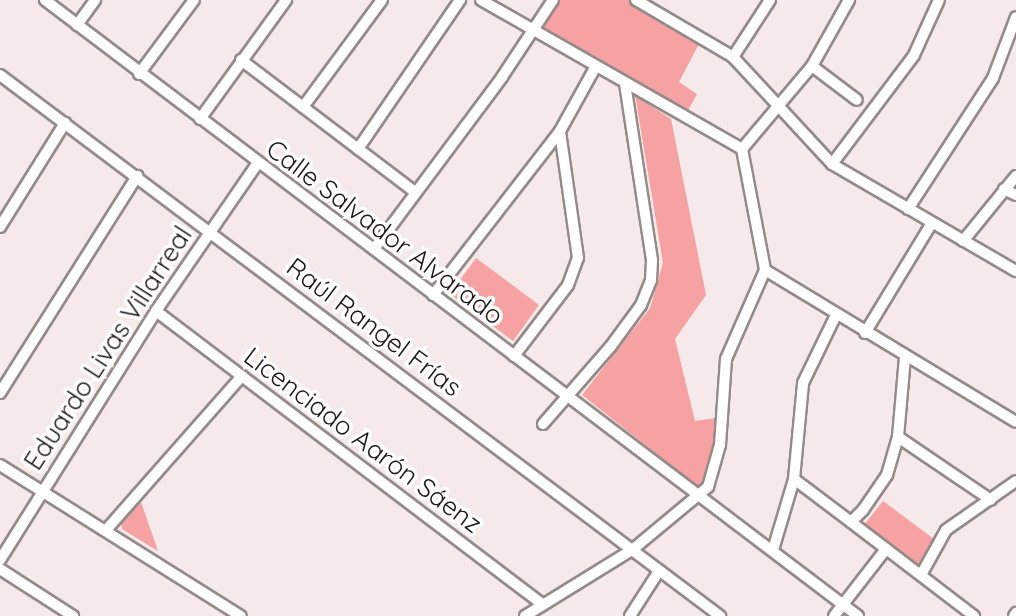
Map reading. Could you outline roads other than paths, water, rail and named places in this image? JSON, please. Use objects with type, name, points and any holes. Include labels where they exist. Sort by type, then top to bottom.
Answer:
[{"type":"street","name":"Calle Salvador Alvarado","points":[[45,0],[257,164],[858,616]]},
{"type":"street","points":[[77,25],[95,0]]},
{"type":"street","points":[[139,74],[194,0]]},
{"type":"street","points":[[200,119],[286,0]]},
{"type":"street","points":[[303,107],[382,0]]},
{"type":"street","points":[[358,149],[460,0]]},
{"type":"street","points":[[481,0],[742,149],[765,270],[726,359],[720,445],[713,477],[701,496],[632,550],[525,616]]},
{"type":"street","points":[[374,249],[534,32],[553,0]]},
{"type":"street","points":[[733,57],[770,0]]},
{"type":"street","points":[[742,149],[780,109],[812,66],[849,0]]},
{"type":"street","points":[[832,164],[914,55],[939,0]]},
{"type":"street","points":[[638,1],[733,57],[832,164],[1016,271]]},
{"type":"street","points":[[908,209],[993,78],[1016,17]]},
{"type":"street","points":[[241,60],[415,192]]},
{"type":"street","points":[[433,295],[560,131],[596,66]]},
{"type":"street","points":[[812,66],[857,100]]},
{"type":"street","name":"Raúl Rangel Frías","points":[[0,75],[720,616]]},
{"type":"street","points":[[543,424],[629,322],[651,280],[652,260],[625,83]]},
{"type":"street","points":[[0,227],[65,123]]},
{"type":"street","points":[[514,356],[568,285],[578,258],[560,131]]},
{"type":"street","name":"Eduardo Livas Villarreal","points":[[0,560],[156,311],[257,164]]},
{"type":"street","points":[[0,393],[137,176]]},
{"type":"street","points":[[963,241],[1016,176]]},
{"type":"street","points":[[1004,189],[1016,195]]},
{"type":"street","points":[[865,333],[932,223]]},
{"type":"street","points":[[765,270],[1016,422]]},
{"type":"street","name":"Licenciado Aarón Sáenz","points":[[156,311],[543,605]]},
{"type":"street","points":[[773,550],[794,479],[803,383],[836,315]]},
{"type":"street","points":[[851,522],[887,475],[898,437],[905,357]]},
{"type":"street","points":[[107,529],[242,376]]},
{"type":"street","points":[[898,437],[991,500]]},
{"type":"street","points":[[0,465],[107,529],[241,616]]},
{"type":"street","points":[[794,479],[974,616]]},
{"type":"street","points":[[921,575],[946,530],[1016,481]]},
{"type":"street","points":[[834,616],[886,549]]},
{"type":"street","points":[[0,569],[73,616]]},
{"type":"street","points":[[630,616],[659,571]]}]
